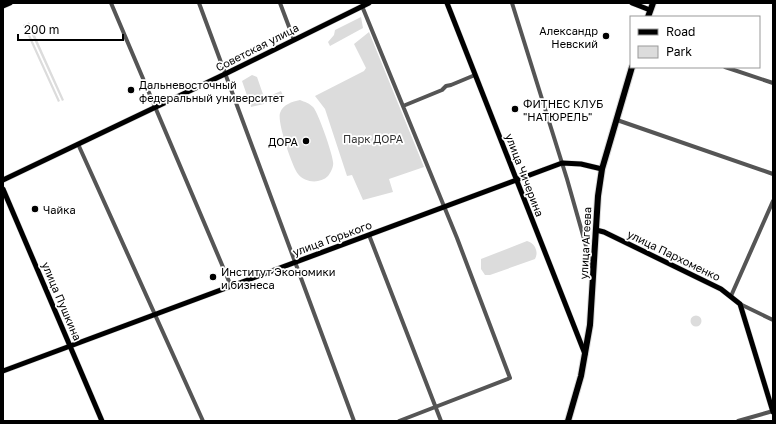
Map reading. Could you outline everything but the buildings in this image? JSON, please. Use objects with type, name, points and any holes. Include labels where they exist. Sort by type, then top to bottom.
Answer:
[{"type":"highway","points":[[648,16],[652,3]]},
{"type":"highway","name":"улица Агеева","points":[[568,421],[581,376],[585,355],[594,273],[598,196],[602,169],[632,68]]},
{"type":"main road","points":[[3,6],[10,3]]},
{"type":"main road","name":"улица Чичерина","points":[[446,3],[585,355]]},
{"type":"main road","points":[[632,3],[650,10]]},
{"type":"main road","name":"Советская улица","points":[[3,180],[225,74],[365,4]]},
{"type":"main road","name":"улица Горького","points":[[3,371],[562,162],[581,164],[602,169]]},
{"type":"main road","name":"улица Пушкина","points":[[3,189],[102,421]]},
{"type":"main road","name":"улица Пархоменко","points":[[596,230],[604,232],[731,296],[740,304]]},
{"type":"main road","points":[[740,304],[773,412]]},
{"type":"street","points":[[111,3],[230,286]]},
{"type":"street","points":[[199,3],[354,421]]},
{"type":"street","points":[[280,3],[294,40]]},
{"type":"street","points":[[512,3],[562,162],[594,273]]},
{"type":"street","points":[[365,4],[402,106],[444,207],[510,378],[436,408],[399,421]]},
{"type":"street","points":[[729,68],[773,83]]},
{"type":"street","points":[[402,106],[442,90],[446,86],[475,75]]},
{"type":"street","points":[[617,120],[773,174]]},
{"type":"street","points":[[78,144],[203,421]]},
{"type":"street","points":[[731,296],[773,202]]},
{"type":"street","points":[[369,235],[441,421]]},
{"type":"street","points":[[740,304],[773,320]]},
{"type":"street","points":[[738,421],[773,412]]},
{"type":"green space","points":[[361,17],[363,28],[330,46],[328,42],[334,35],[335,30]]},
{"type":"green space","points":[[29,22],[64,100],[62,101],[27,24]]},
{"type":"green space","points":[[25,24],[60,101],[58,102],[23,25]]},
{"type":"green space","name":"Парк ДОРА","points":[[369,32],[424,167],[389,179],[393,192],[363,200],[352,175],[347,176],[325,109],[315,96],[364,71],[366,68],[354,44]]},
{"type":"green space","points":[[252,75],[257,77],[265,100],[264,104],[251,107],[242,81]]},
{"type":"green space","points":[[281,91],[284,98],[270,104],[267,97]]},
{"type":"green space","name":"ДОРА","points":[[300,100],[310,104],[313,107],[325,134],[333,165],[331,171],[325,179],[308,181],[301,177],[295,169],[286,144],[281,125],[280,113],[283,107]]},
{"type":"green space","points":[[527,241],[536,248],[537,254],[535,259],[490,275],[485,275],[481,269],[481,259]]},
{"type":"green space","points":[[696,315],[700,317],[702,321],[700,325],[696,327],[692,325],[690,321],[692,317]]},
{"type":"place","name":"Александр Невский","points":[[606,36]]},
{"type":"place","name":"Дальневосточный федеральный университет","points":[[131,90]]},
{"type":"place","name":"ФИТНЕС КЛУБ \"НАТЮРЕЛЬ\"","points":[[515,109]]},
{"type":"place","name":"ДОРА","points":[[306,141]]},
{"type":"place","name":"Чайка","points":[[35,209]]},
{"type":"place","name":"Институт Экономики и бизнеса","points":[[213,277]]}]
